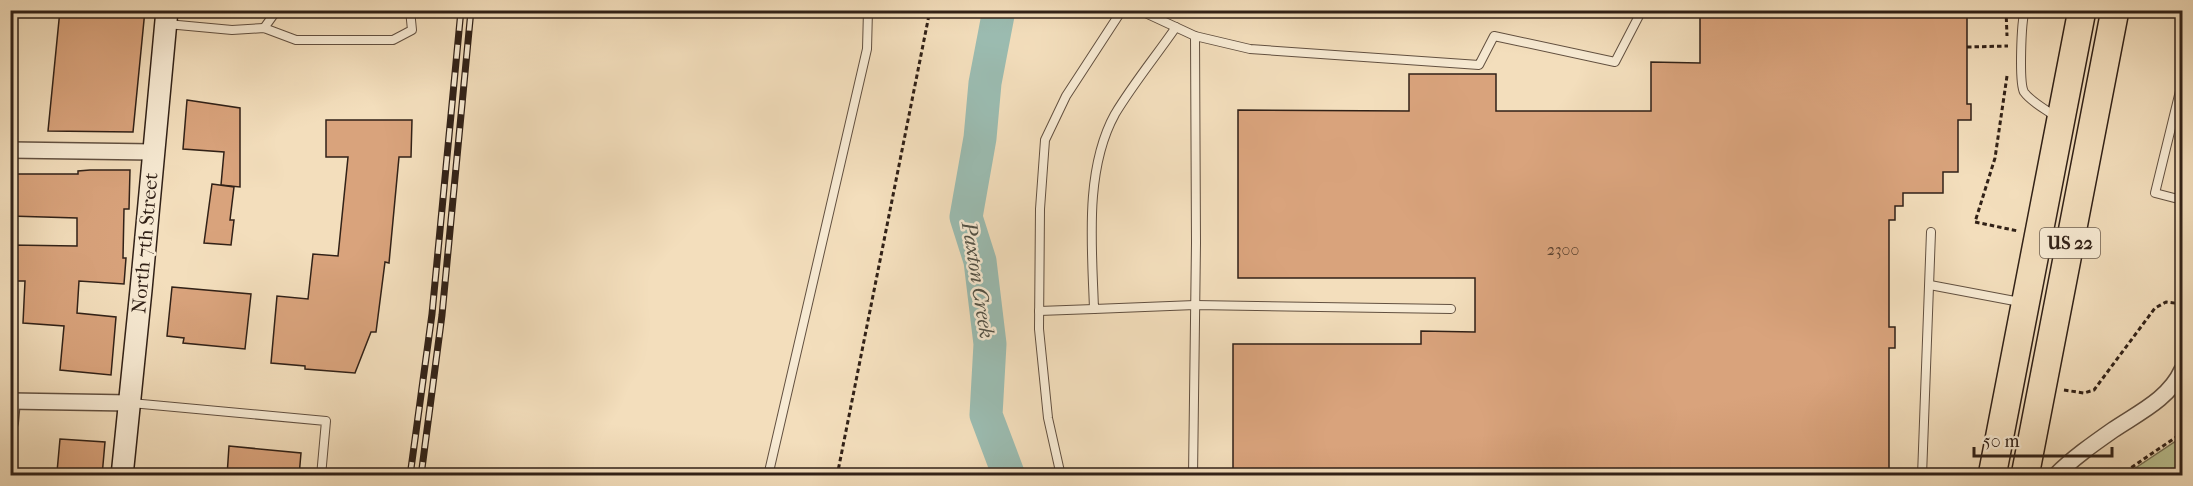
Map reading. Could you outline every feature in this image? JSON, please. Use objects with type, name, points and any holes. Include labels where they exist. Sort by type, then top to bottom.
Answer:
[{"type":"highway","name":"US 22","points":[[1992,476],[2082,10]]},
{"type":"highway","name":"US 22","points":[[2025,476],[2115,10]]},
{"type":"main road","name":"North 7th Street","points":[[122,476],[166,17]]},
{"type":"street","points":[[10,150],[153,152]]},
{"type":"street","points":[[2055,476],[2095,442],[2160,398],[2175,384],[2182,370]]},
{"type":"street","points":[[10,423],[11,401],[130,402]]},
{"type":"lane","points":[[264,28],[277,10]]},
{"type":"lane","points":[[166,17],[232,30],[264,28],[296,40],[393,40],[412,30],[410,10]]},
{"type":"lane","points":[[768,476],[867,49],[868,10]]},
{"type":"lane","points":[[1061,476],[1048,418],[1039,329],[1040,209],[1045,140],[1066,96],[1122,10]]},
{"type":"lane","points":[[1139,10],[1195,36],[1250,49],[1479,65],[1494,36],[1615,62],[1642,10]]},
{"type":"lane","points":[[2025,10],[2022,23],[2021,83],[2023,90],[2026,95],[2061,120]]},
{"type":"lane","points":[[1094,309],[1092,217],[1099,157],[1114,115],[1176,27]]},
{"type":"lane","points":[[1193,476],[1195,36]]},
{"type":"lane","points":[[2182,83],[2155,193],[2182,200]]},
{"type":"lane","points":[[1922,476],[1931,232]]},
{"type":"lane","points":[[1930,285],[2025,303]]},
{"type":"lane","points":[[1039,311],[1195,305],[1451,309]]},
{"type":"lane","points":[[130,402],[326,421],[321,476]]},
{"type":"path","points":[[837,476],[930,10]]},
{"type":"path","points":[[2006,10],[2007,56]]},
{"type":"path","points":[[1967,47],[2007,46]]},
{"type":"path","points":[[2007,66],[1995,158],[1975,222],[2025,232]]},
{"type":"path","points":[[2064,390],[2084,393],[2094,390],[2155,308],[2166,302],[2182,304]]},
{"type":"path","points":[[2119,476],[2182,433]]},
{"type":"green space","points":[[2182,437],[2182,475],[2125,475]]},
{"type":"building","points":[[60,10],[145,10],[133,132],[48,131]]},
{"type":"building","points":[[1700,10],[1967,10],[1967,104],[1971,104],[1971,120],[1958,120],[1958,172],[1943,172],[1943,193],[1903,193],[1903,206],[1895,206],[1895,220],[1889,220],[1889,327],[1895,327],[1895,348],[1889,348],[1889,476],[1233,476],[1233,344],[1421,344],[1421,331],[1475,332],[1475,278],[1238,278],[1238,110],[1409,111],[1409,74],[1496,74],[1496,111],[1651,111],[1651,62],[1700,63]]},
{"type":"building","points":[[187,100],[240,108],[240,187],[221,185],[224,152],[183,149]]},
{"type":"building","points":[[326,120],[412,120],[411,157],[399,157],[389,263],[385,262],[376,332],[371,332],[355,373],[305,369],[305,366],[271,363],[277,296],[308,299],[313,254],[338,256],[348,157],[326,157]]},
{"type":"building","points":[[130,170],[129,209],[124,209],[123,258],[126,258],[124,284],[79,281],[77,313],[116,317],[111,375],[60,370],[64,326],[23,323],[25,281],[10,281],[10,245],[77,246],[77,218],[10,216],[10,174],[78,174],[78,171]]},
{"type":"building","points":[[212,184],[234,187],[230,220],[234,220],[231,245],[204,243]]},
{"type":"building","points":[[172,287],[251,294],[245,349],[183,343],[184,338],[167,336]]},
{"type":"building","points":[[60,439],[105,442],[102,476],[74,476],[75,474],[57,472]]},
{"type":"building","points":[[229,446],[301,453],[299,476],[227,476]]},
{"type":"waterway","name":"Paxton Creek","points":[[999,10],[985,83],[980,138],[966,217],[980,261],[990,344],[986,415],[1009,476]]},
{"type":"railway","points":[[410,476],[432,314],[461,10]]},
{"type":"railway","points":[[421,476],[442,315],[471,10]]}]
